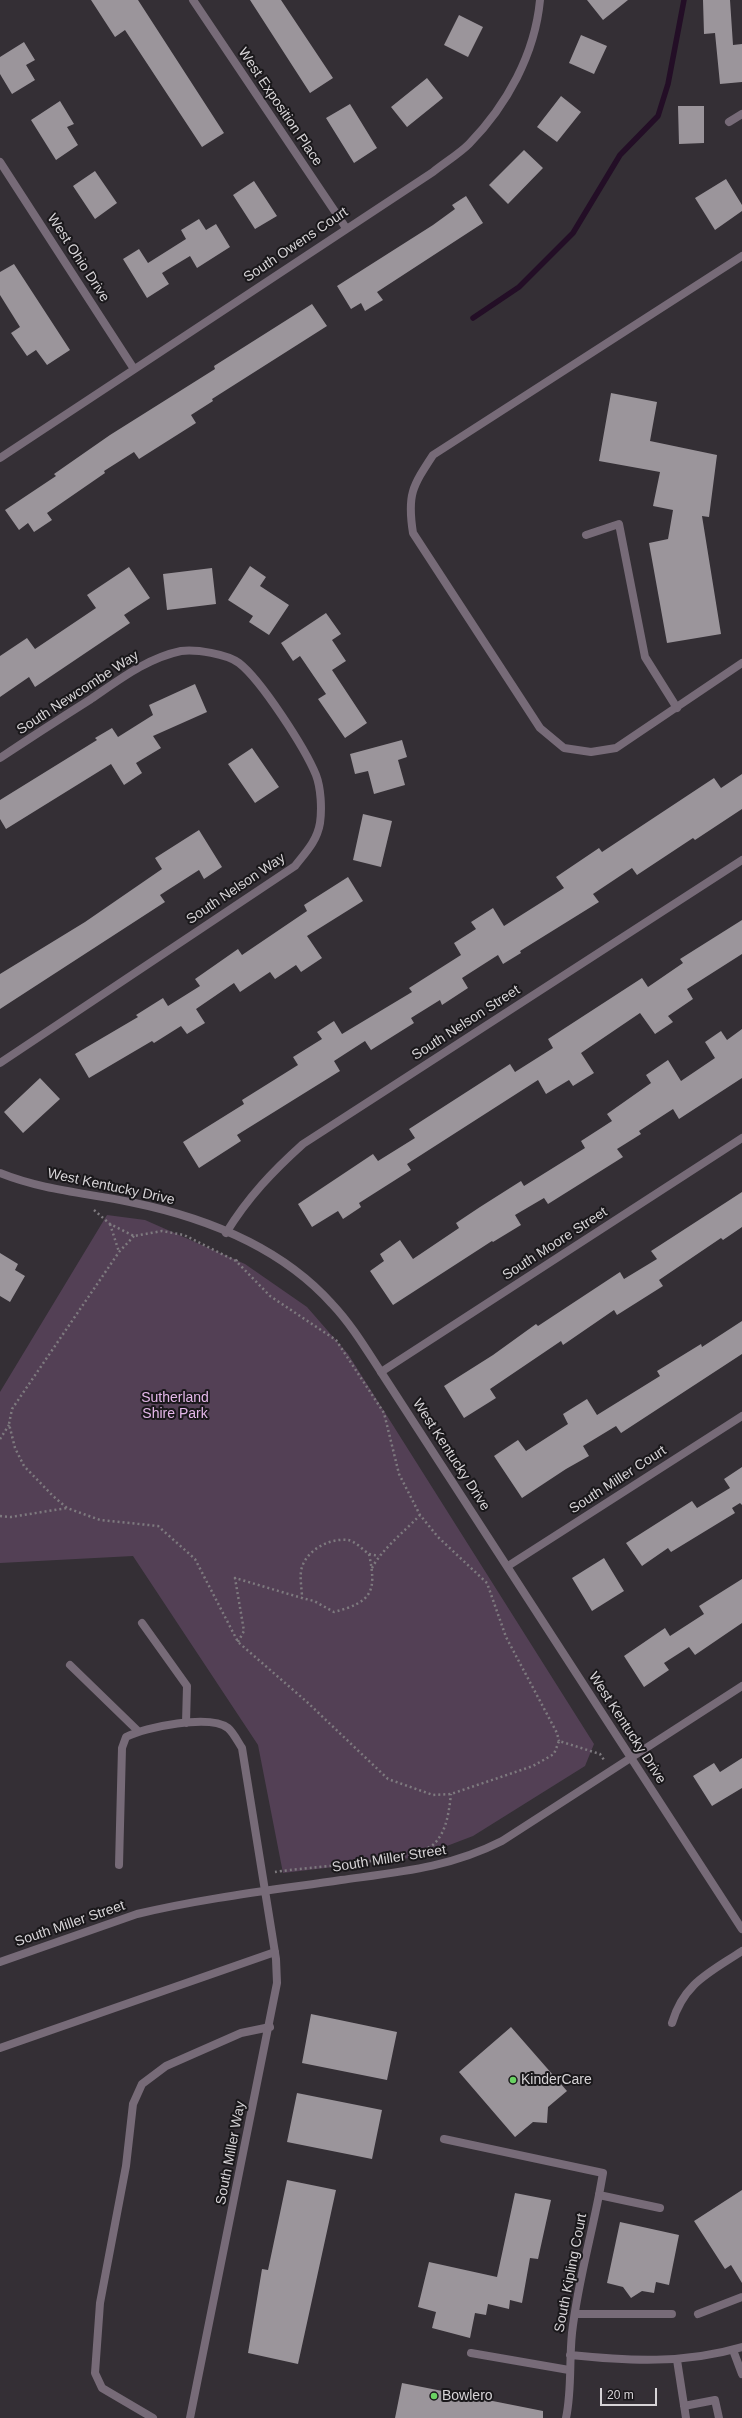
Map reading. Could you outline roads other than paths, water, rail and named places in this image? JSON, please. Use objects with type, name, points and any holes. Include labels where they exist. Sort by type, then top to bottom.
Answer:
[{"type":"street","name":"West Exposition Place","points":[[193,0],[346,228]]},
{"type":"street","name":"South Owens Court","points":[[0,458],[432,172],[468,145],[488,122],[509,93],[533,41],[540,0]]},
{"type":"street","points":[[729,122],[742,114]]},
{"type":"street","name":"West Ohio Drive","points":[[0,162],[134,369]]},
{"type":"street","points":[[742,256],[433,455],[414,483],[409,507],[413,533],[540,728],[564,748],[591,752],[616,748],[742,663]]},
{"type":"street","points":[[586,536],[619,524],[645,657],[677,708]]},
{"type":"street","name":"South Newcombe Way","points":[[0,758],[129,673],[156,659],[188,651],[199,650],[220,656]]},
{"type":"street","name":"South Nelson Way","points":[[0,1062],[295,866],[315,841],[320,822],[320,798],[316,776],[292,732],[251,674],[238,662],[220,656]]},
{"type":"street","name":"South Nelson Street","points":[[226,1233],[239,1212],[268,1175],[303,1144],[742,860]]},
{"type":"street","name":"South Moore Street","points":[[381,1372],[742,1138]]},
{"type":"street","name":"West Kentucky Drive","points":[[0,1173],[56,1190],[129,1202],[164,1210],[254,1242],[278,1257],[316,1287],[348,1323],[381,1372],[742,1929]]},
{"type":"street","name":"South Miller Court","points":[[508,1566],[742,1416]]},
{"type":"street","points":[[142,1623],[187,1686],[186,1723]]},
{"type":"street","points":[[70,1665],[138,1731],[126,1737],[122,1748],[119,1865]]},
{"type":"street","name":"South Miller Street","points":[[0,1962],[137,1914],[264,1891],[425,1868],[454,1862],[502,1841],[742,1686]]},
{"type":"street","name":"South Miller Way","points":[[138,1731],[150,1727],[207,1722],[227,1728],[242,1748],[275,1952],[277,1984],[270,2027],[190,2418]]},
{"type":"street","points":[[672,2023],[680,2001],[692,1985],[742,1951]]},
{"type":"street","points":[[0,2048],[275,1952]]},
{"type":"street","points":[[153,2418],[102,2388],[95,2373],[100,2303],[126,2166],[132,2104],[142,2084],[166,2066],[241,2033],[270,2027]]},
{"type":"street","name":"South Kipling Court","points":[[444,2139],[603,2173],[575,2314],[569,2370],[571,2390],[566,2418]]},
{"type":"street","points":[[599,2195],[660,2208]]},
{"type":"street","points":[[698,2314],[742,2296]]},
{"type":"street","points":[[575,2314],[672,2314]]},
{"type":"street","points":[[570,2356],[624,2360],[676,2360],[733,2350],[742,2347]]},
{"type":"street","points":[[733,2350],[742,2374]]},
{"type":"street","points":[[471,2353],[569,2370]]},
{"type":"street","points":[[676,2360],[686,2418]]},
{"type":"street","points":[[684,2406],[714,2400],[719,2418]]},
{"type":"waterway","points":[[473,318],[519,287],[573,233],[620,155],[658,116],[668,84],[684,0]]},
{"type":"place","name":"KinderCare","points":[[513,2080]]},
{"type":"place","name":"Bowlero","points":[[434,2396]]},
{"type":"park label","name":"Sutherland Shire Park","points":[[175,1406]]}]
